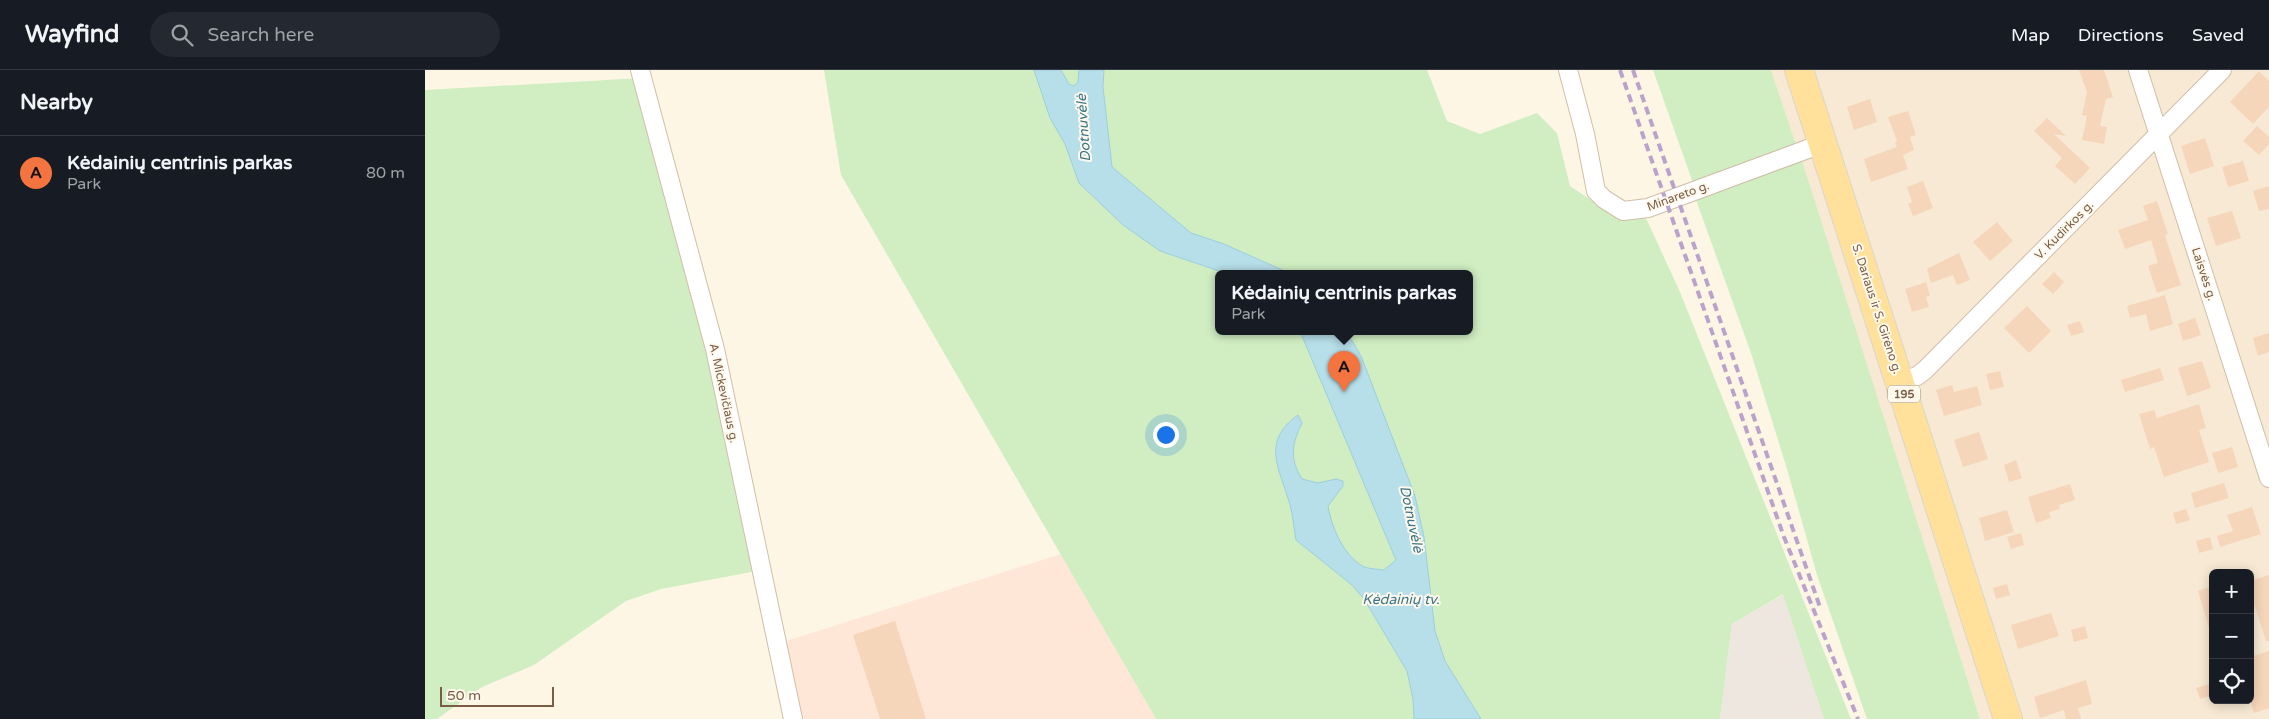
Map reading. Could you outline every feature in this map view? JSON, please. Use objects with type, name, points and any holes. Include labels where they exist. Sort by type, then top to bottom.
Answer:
[{"type":"main road","name":"S. Dariaus ir S. Girėno g.","points":[[1799,70],[2008,719]]},
{"type":"street","name":"A. Mickevičiaus g.","points":[[640,70],[715,349],[793,719]]},
{"type":"street","name":"Minareto g.","points":[[1568,70],[1585,134],[1596,191],[1604,199],[1623,211],[1648,208],[1824,143]]},
{"type":"street","name":"Laisvės g.","points":[[2138,70],[2269,478]]},
{"type":"street","name":"V. Kudirkos g.","points":[[1901,382],[1917,376],[1925,370],[2222,70]]},
{"type":"shaded area","points":[[1771,70],[2269,70],[2269,719],[1980,719]]},
{"type":"shaded area","points":[[1061,554],[1156,719],[800,719],[783,642]]},
{"type":"shaded area","points":[[1784,594],[1824,719],[1720,719],[1732,624]]},
{"type":"green space","points":[[824,70],[1427,70],[1447,121],[1480,134],[1537,113],[1557,133],[1570,186],[1621,220],[1645,216],[1680,292],[1851,719],[1824,719],[1783,594],[1732,624],[1720,719],[1156,719],[841,175]]},
{"type":"green space","points":[[1653,70],[1771,70],[1796,145],[1693,183]]},
{"type":"green space","points":[[642,78],[762,570],[661,589],[626,601],[534,665],[482,687],[437,719],[425,719],[425,90]]},
{"type":"green space","points":[[1802,161],[1980,719],[1867,719],[1817,575],[1751,353],[1695,197]]},
{"type":"water","name":"Dotnuvėlė","points":[[1034,70],[1061,70],[1069,84],[1074,86],[1078,82],[1079,70],[1104,70],[1103,87],[1112,167],[1191,233],[1224,244],[1282,270],[1216,270],[1160,251],[1123,225],[1079,183],[1065,144],[1050,118]]},
{"type":"water","name":"Kėdainių tv.","points":[[1302,335],[1348,335],[1361,356],[1415,496],[1424,537],[1435,631],[1445,661],[1481,719],[1414,719],[1413,699],[1407,671],[1364,599],[1352,585],[1296,540],[1291,509],[1278,468],[1276,446],[1279,435],[1286,425],[1298,415],[1302,423],[1293,451],[1295,464],[1302,479],[1318,483],[1336,479],[1343,481],[1343,486],[1328,506],[1332,523],[1344,548],[1350,556],[1366,568],[1384,570],[1396,560]]},
{"type":"building","points":[[2079,70],[2104,70],[2113,97],[2106,99],[2100,126],[2107,127],[2104,144],[2082,140],[2087,116],[2082,115],[2087,92]]},
{"type":"building","points":[[2259,71],[2269,81],[2269,107],[2253,124],[2230,102]]},
{"type":"building","points":[[1870,99],[1877,122],[1854,130],[1847,107]]},
{"type":"building","points":[[1908,111],[1916,135],[1910,137],[1914,150],[1903,155],[1908,169],[1871,182],[1864,159],[1897,147],[1895,142],[1897,141],[1888,117]]},
{"type":"building","points":[[2047,118],[2066,136],[2054,134],[2090,168],[2075,184],[2055,166],[2062,158],[2034,131]]},
{"type":"building","points":[[2257,126],[2269,137],[2269,144],[2259,155],[2243,141]]},
{"type":"building","points":[[2205,138],[2214,166],[2190,174],[2181,146]]},
{"type":"building","points":[[2243,161],[2249,181],[2228,187],[2222,167]]},
{"type":"building","points":[[1923,181],[1933,208],[1913,216],[1908,204],[1912,202],[1907,187]]},
{"type":"building","points":[[2269,186],[2269,209],[2259,211],[2253,191]]},
{"type":"building","points":[[2157,201],[2168,234],[2165,235],[2181,285],[2157,293],[2148,266],[2158,263],[2151,240],[2125,249],[2118,230],[2148,220],[2143,206]]},
{"type":"building","points":[[2232,211],[2241,238],[2216,246],[2207,218]]},
{"type":"building","points":[[1997,222],[2013,241],[1990,261],[1973,242]]},
{"type":"building","points":[[1959,253],[1970,280],[1957,285],[1953,275],[1931,283],[1927,269]]},
{"type":"building","points":[[2054,272],[2064,282],[2053,294],[2042,284]]},
{"type":"building","points":[[1926,282],[1930,296],[1926,297],[1929,307],[1912,312],[1905,289]]},
{"type":"building","points":[[2165,295],[2173,324],[2150,331],[2146,314],[2130,318],[2127,306]]},
{"type":"building","points":[[2027,306],[2051,331],[2029,353],[2004,328]]},
{"type":"building","points":[[2195,318],[2201,335],[2183,341],[2178,324]]},
{"type":"building","points":[[2080,321],[2084,332],[2071,336],[2067,325]]},
{"type":"building","points":[[2269,333],[2269,352],[2258,356],[2253,338]]},
{"type":"building","points":[[2202,361],[2211,388],[2187,396],[2178,368]]},
{"type":"building","points":[[2160,368],[2164,380],[2125,392],[2121,380]]},
{"type":"building","points":[[2000,371],[2004,387],[1990,390],[1986,374]]},
{"type":"building","points":[[1952,385],[1954,392],[1977,386],[1982,405],[1944,416],[1936,390]]},
{"type":"building","points":[[2199,404],[2206,428],[2199,430],[2209,462],[2164,477],[2154,447],[2150,449],[2139,414],[2154,410],[2157,418]]},
{"type":"building","points":[[1979,432],[1988,459],[1963,467],[1954,440]]},
{"type":"building","points":[[2232,447],[2238,467],[2218,473],[2212,453]]},
{"type":"building","points":[[2016,460],[2022,478],[2009,482],[2004,465]]},
{"type":"building","points":[[2224,483],[2229,498],[2195,508],[2191,493]]},
{"type":"building","points":[[2070,484],[2075,500],[2059,505],[2060,509],[2049,512],[2051,518],[2036,523],[2028,497]]},
{"type":"building","points":[[2252,507],[2261,534],[2220,547],[2217,536],[2233,531],[2227,515]]},
{"type":"building","points":[[2186,509],[2190,520],[2176,524],[2173,513]]},
{"type":"building","points":[[2007,510],[2014,532],[1985,541],[1979,518]]},
{"type":"building","points":[[2021,533],[2024,545],[2011,549],[2007,537]]},
{"type":"building","points":[[2210,537],[2213,549],[2199,553],[2196,541]]},
{"type":"building","points":[[2269,575],[2269,641],[2266,641],[2254,604],[2254,580]]},
{"type":"building","points":[[2007,584],[2010,595],[1996,599],[1993,588]]},
{"type":"building","points":[[2209,587],[2209,628],[2198,591]]},
{"type":"building","points":[[2051,613],[2059,636],[2018,649],[2011,625]]},
{"type":"building","points":[[895,621],[926,719],[880,719],[853,635]]},
{"type":"building","points":[[2085,626],[2088,638],[2074,642],[2071,630]]},
{"type":"building","points":[[2269,651],[2269,708],[2254,713],[2251,704],[2254,704],[2254,656]]},
{"type":"building","points":[[2086,680],[2092,704],[2078,708],[2081,719],[2066,719],[2064,710],[2040,718],[2034,697]]},
{"type":"building","points":[[2209,684],[2209,696],[2200,699],[2196,688]]},
{"type":"railway","points":[[1620,70],[1784,537],[1858,719]]},
{"type":"railway","points":[[1633,70],[1821,610]]},
{"type":"place","name":"Kėdainių centrinis parkas","points":[[1344,392]]}]
